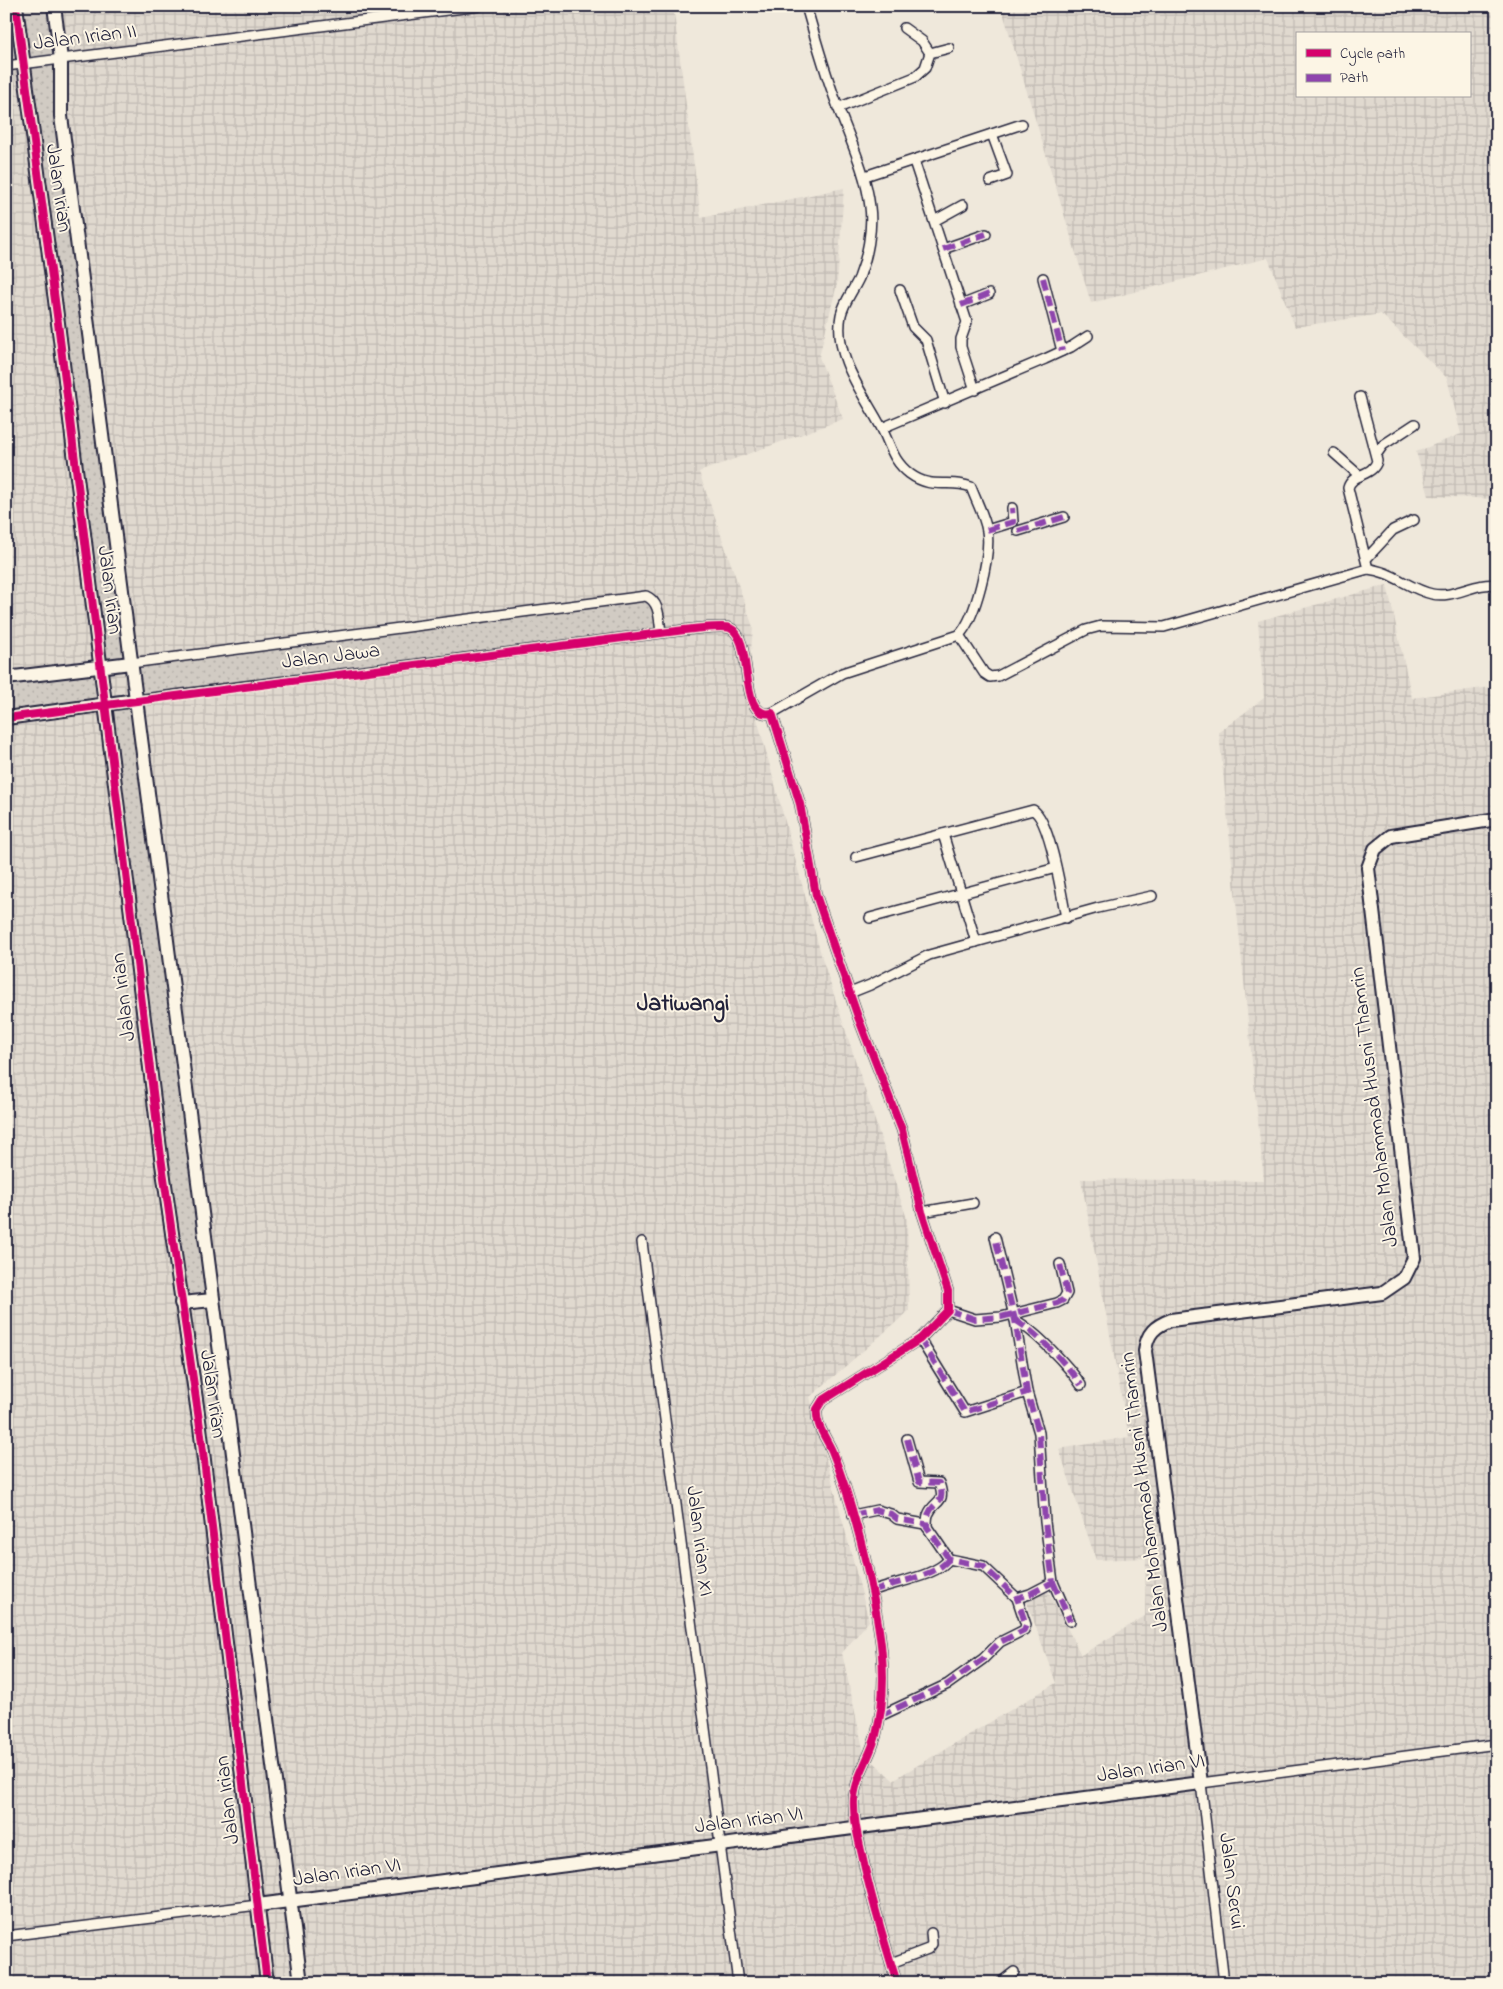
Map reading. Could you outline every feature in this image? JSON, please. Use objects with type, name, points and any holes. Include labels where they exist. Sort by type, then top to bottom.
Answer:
[{"type":"street","name":"Jalan Irian","points":[[16,6],[106,705],[161,1156],[200,1427],[267,1983]]},
{"type":"street","name":"Jalan Irian","points":[[54,6],[60,59],[61,116],[301,1983]]},
{"type":"street","name":"Jalan Irian II","points":[[6,66],[479,6]]},
{"type":"street","points":[[661,633],[720,627],[730,628],[736,634],[741,645],[752,702],[760,711],[766,714],[772,713],[842,673],[958,635],[966,627],[973,613],[988,548],[987,530],[971,487],[963,484],[932,485],[911,475],[894,459],[882,428],[847,365],[840,339],[842,313],[859,278],[870,226],[870,208],[865,176],[838,108],[806,6]]},
{"type":"street","points":[[904,28],[922,41],[930,53]]},
{"type":"street","points":[[930,53],[949,48]]},
{"type":"street","points":[[838,108],[915,76],[925,68],[930,53]]},
{"type":"street","points":[[865,176],[1022,124]]},
{"type":"street","points":[[990,181],[1007,175],[992,134]]},
{"type":"street","points":[[914,161],[967,322],[961,339],[961,347],[975,390]]},
{"type":"street","points":[[934,221],[964,205]]},
{"type":"street","points":[[943,249],[986,234]]},
{"type":"street","points":[[1043,278],[1062,351]]},
{"type":"street","points":[[900,290],[913,327],[926,340],[945,403]]},
{"type":"street","points":[[961,305],[989,294]]},
{"type":"street","points":[[882,428],[975,390],[1062,351],[1088,336]]},
{"type":"street","points":[[1360,397],[1376,455],[1376,467],[1350,482],[1348,488],[1368,569]]},
{"type":"street","points":[[1376,455],[1384,445],[1415,424]]},
{"type":"street","points":[[1334,453],[1360,476]]},
{"type":"street","points":[[1012,508],[1017,531]]},
{"type":"street","points":[[987,530],[1017,531],[1064,517]]},
{"type":"street","points":[[1366,559],[1393,530],[1414,520]]},
{"type":"street","points":[[958,635],[984,674],[990,677],[998,676],[1086,630],[1100,626],[1164,627],[1368,569],[1384,572],[1432,594],[1449,594],[1488,585],[1497,586]]},
{"type":"street","name":"Jalan Jawa","points":[[6,678],[646,596],[653,599],[657,606],[661,633],[6,718]]},
{"type":"street","points":[[772,713],[800,804],[816,895],[850,993],[902,1130],[922,1212],[948,1291],[948,1310],[920,1339],[822,1401],[817,1409],[819,1426],[832,1451],[853,1515],[872,1591],[883,1658],[884,1689],[880,1716],[870,1757],[859,1777],[854,1794],[856,1828],[869,1886],[897,1983]]},
{"type":"street","points":[[856,857],[1033,810],[1040,815],[1056,868],[1066,918]]},
{"type":"street","name":"Jalan Mohammad Husni Thamrin","points":[[1201,1783],[1145,1351],[1146,1342],[1150,1332],[1160,1324],[1172,1320],[1382,1293],[1404,1278],[1414,1258],[1368,868],[1376,849],[1391,836],[1497,819]]},
{"type":"street","points":[[943,834],[976,942]]},
{"type":"street","points":[[870,918],[1056,868]]},
{"type":"street","points":[[850,993],[929,955],[1152,896]]},
{"type":"street","points":[[922,1212],[973,1203]]},
{"type":"street","points":[[995,1237],[1014,1317],[1027,1392],[1039,1433],[1042,1453],[1045,1522],[1053,1582],[1070,1621]]},
{"type":"street","name":"Jalan Irian XI","points":[[642,1242],[738,1983]]},
{"type":"street","points":[[948,1310],[975,1319],[1014,1317],[1057,1303],[1066,1298],[1067,1293],[1060,1264]]},
{"type":"street","points":[[181,1303],[213,1300]]},
{"type":"street","points":[[1014,1317],[1069,1368],[1081,1385]]},
{"type":"street","points":[[920,1339],[965,1412],[1027,1392]]},
{"type":"street","points":[[907,1439],[919,1482],[939,1483],[942,1492],[941,1500],[929,1514],[927,1527]]},
{"type":"street","points":[[853,1515],[877,1510],[897,1518],[921,1522],[927,1527],[948,1559],[983,1566],[1017,1598],[1026,1625],[1024,1630],[1000,1642],[983,1659],[948,1684],[880,1716]]},
{"type":"street","points":[[872,1591],[933,1572],[945,1565],[948,1559]]},
{"type":"street","points":[[1017,1598],[1030,1594],[1053,1582]]},
{"type":"street","name":"Jalan Irian VI","points":[[6,1936],[291,1901],[1497,1744]]},
{"type":"street","name":"Jalan Serui","points":[[1201,1783],[1224,1983]]},
{"type":"street","points":[[891,1964],[930,1947],[932,1944],[931,1933]]},
{"type":"street","points":[[1000,1983],[1014,1972]]},
{"type":"shaded area","points":[[6,6],[673,6],[701,218],[844,188],[837,284],[819,357],[843,419],[699,472],[753,627],[748,685],[822,958],[907,1219],[909,1311],[810,1397],[869,1621],[842,1653],[864,1753],[893,1780],[1056,1683],[1024,1594],[1045,1585],[1081,1655],[1145,1616],[1146,1558],[1096,1560],[1059,1449],[1129,1437],[1081,1179],[1264,1181],[1219,732],[1264,698],[1258,621],[1387,585],[1412,698],[1497,686],[1497,1983],[6,1983]]},
{"type":"shaded area","points":[[16,6],[54,6],[132,663],[653,599],[661,633],[136,701],[213,1300],[181,1303],[106,706],[6,718],[6,679],[101,667]],"holes":[[[132,664],[136,700],[106,705],[101,667]]]},
{"type":"shaded area","points":[[1001,6],[1497,6],[1497,499],[1429,496],[1416,452],[1461,434],[1447,378],[1381,314],[1295,327],[1268,258],[1091,303]]},
{"type":"marked path","points":[[943,249],[986,234]]},
{"type":"marked path","points":[[1043,278],[1062,351]]},
{"type":"marked path","points":[[961,305],[989,294]]},
{"type":"marked path","points":[[987,530],[1013,522],[1012,508]]},
{"type":"marked path","points":[[1018,531],[1064,517]]},
{"type":"marked path","points":[[880,1716],[948,1684],[983,1659],[1000,1642],[1024,1630],[1026,1625],[1017,1598],[1030,1594],[1053,1582],[1045,1522],[1039,1433],[1027,1392],[1015,1320],[995,1237]]},
{"type":"marked path","points":[[948,1310],[975,1319],[1001,1317],[1057,1303],[1063,1300],[1067,1293],[1060,1264]]},
{"type":"marked path","points":[[1015,1320],[1032,1332],[1051,1350],[1081,1385]]},
{"type":"marked path","points":[[920,1339],[965,1412],[1027,1392]]},
{"type":"marked path","points":[[907,1439],[919,1482],[939,1483],[941,1490],[941,1499],[933,1506],[928,1515],[927,1527]]},
{"type":"marked path","points":[[853,1515],[877,1510],[891,1514],[897,1519],[925,1524],[949,1559],[983,1566],[1017,1598]]},
{"type":"marked path","points":[[872,1591],[924,1575],[943,1565],[949,1559]]},
{"type":"marked path","points":[[1053,1582],[1070,1621]]},
{"type":"cycle path","points":[[16,6],[58,323],[161,1157],[200,1427],[267,1983]]},
{"type":"cycle path","points":[[6,718],[696,629],[724,627],[730,628],[738,635],[754,705],[761,712],[772,713],[800,804],[816,895],[858,1017],[902,1130],[922,1212],[948,1291],[948,1310],[920,1339],[822,1401],[817,1409],[819,1426],[832,1451],[856,1523],[876,1609],[882,1651],[883,1693],[880,1714],[874,1743],[857,1783],[854,1806],[857,1834],[869,1887],[897,1983]]},
{"type":"district","name":"Jatiwangi","points":[[683,1004]]}]
